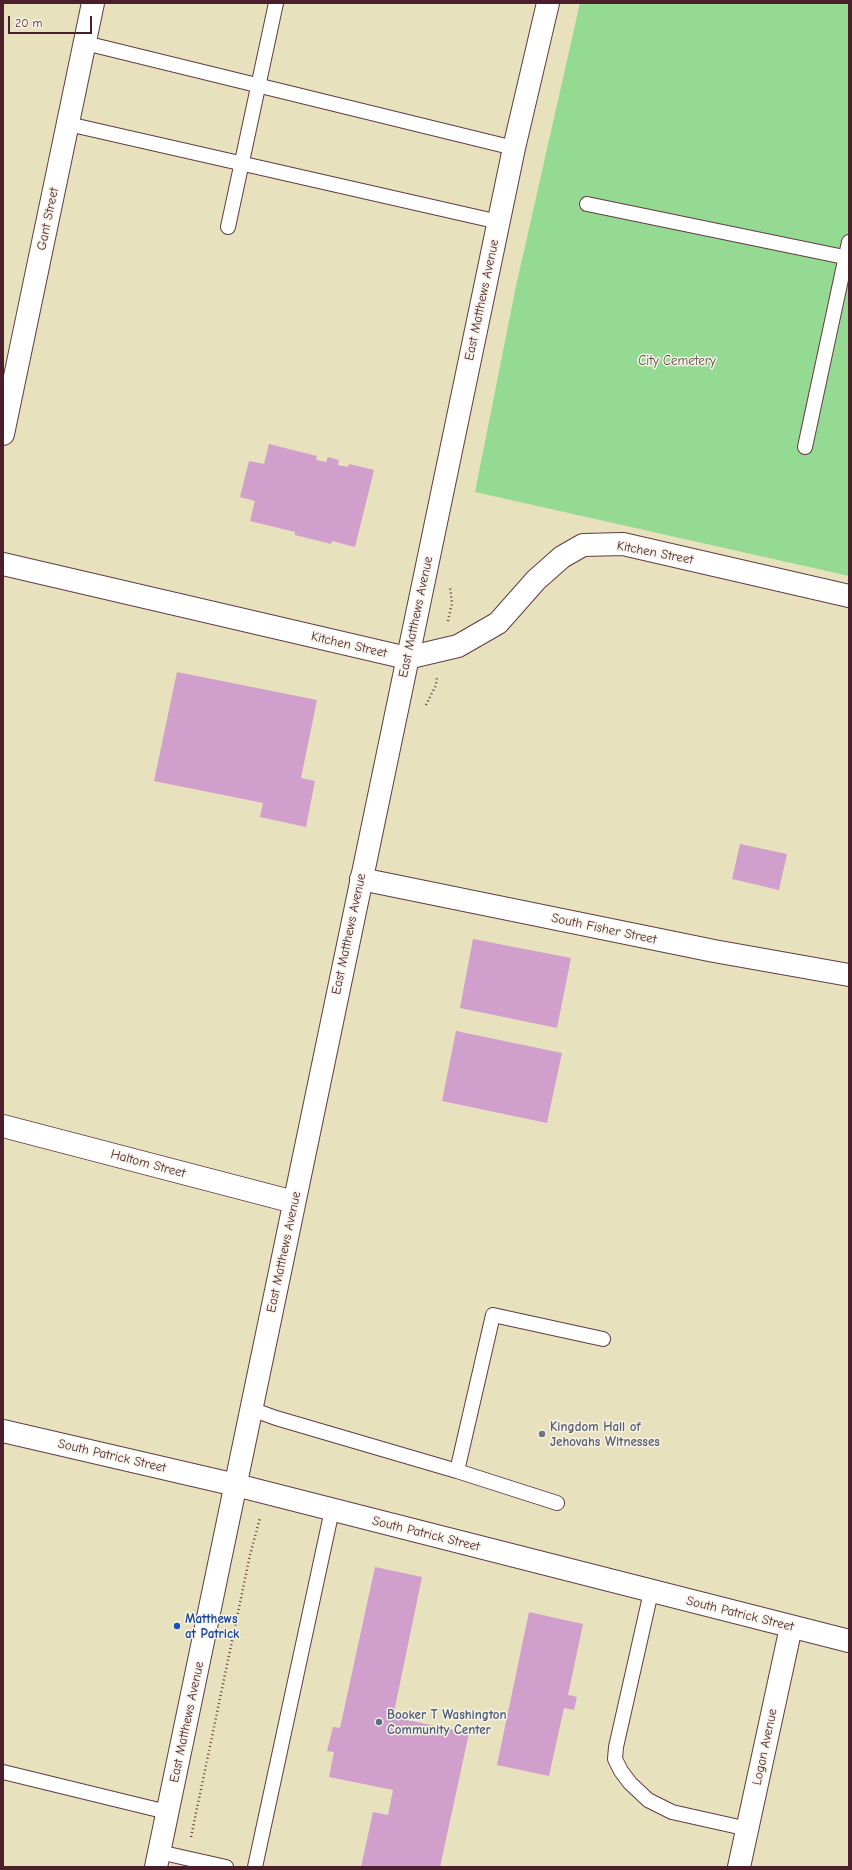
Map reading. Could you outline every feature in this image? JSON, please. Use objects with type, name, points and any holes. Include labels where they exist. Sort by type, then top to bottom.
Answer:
[{"type":"street","name":"Gant Street","points":[[3,434],[85,43],[92,3]]},
{"type":"street","name":"East Matthews Avenue","points":[[157,1860],[514,148],[548,3]]},
{"type":"street","name":"Kitchen Street","points":[[3,564],[407,658],[458,646],[498,623],[536,580],[562,556],[583,545],[623,544],[849,596]]},
{"type":"street","name":"South Fisher Street","points":[[361,879],[714,951],[849,975]]},
{"type":"street","name":"Haltom Street","points":[[3,1126],[294,1202]]},
{"type":"street","name":"South Patrick Street","points":[[3,1431],[236,1485],[651,1592],[849,1641]]},
{"type":"street","name":"Logan Avenue","points":[[740,1867],[791,1627]]},
{"type":"lane","points":[[228,227],[276,3]]},
{"type":"lane","points":[[85,43],[514,148]]},
{"type":"lane","points":[[68,124],[499,222]]},
{"type":"lane","points":[[587,204],[847,257]]},
{"type":"lane","points":[[804,447],[847,257],[849,242]]},
{"type":"lane","points":[[458,1471],[493,1315],[603,1339]]},
{"type":"lane","points":[[251,1409],[276,1418],[458,1471],[557,1503]]},
{"type":"lane","points":[[255,1867],[332,1510]]},
{"type":"lane","points":[[651,1592],[616,1747],[616,1759],[630,1783],[648,1800],[672,1812],[748,1829]]},
{"type":"lane","points":[[3,1772],[167,1812]]},
{"type":"lane","points":[[157,1860],[226,1867]]},
{"type":"green space","name":"City Cemetery","points":[[580,3],[849,3],[849,576],[475,492],[516,286]]},
{"type":"building","points":[[269,444],[317,456],[316,460],[326,462],[328,457],[339,460],[338,465],[348,467],[349,464],[374,470],[355,547],[332,541],[331,544],[295,535],[295,532],[250,521],[255,501],[240,497],[249,461],[264,464]]},
{"type":"building","points":[[177,672],[317,700],[301,778],[315,781],[306,827],[260,817],[263,803],[154,781]]},
{"type":"building","points":[[740,844],[787,854],[779,890],[732,879]]},
{"type":"building","points":[[473,939],[571,958],[557,1028],[460,1008]]},
{"type":"building","points":[[456,1031],[562,1053],[547,1123],[442,1101]]},
{"type":"building","name":"Booker T Washington Community Center","points":[[375,1567],[422,1577],[393,1717],[469,1733],[440,1867],[361,1867],[373,1812],[388,1815],[393,1790],[329,1777],[334,1752],[327,1751],[333,1727],[340,1728]]},
{"type":"building","points":[[529,1612],[583,1624],[568,1695],[577,1697],[574,1710],[564,1708],[549,1776],[497,1765]]},
{"type":"place","name":"Kingdom Hall of Jehovahs Witnesses","points":[[542,1434]]},
{"type":"place","name":"Matthews at Patrick","points":[[177,1626]]},
{"type":"place","name":"Booker T Washington Community Center","points":[[379,1722]]}]
